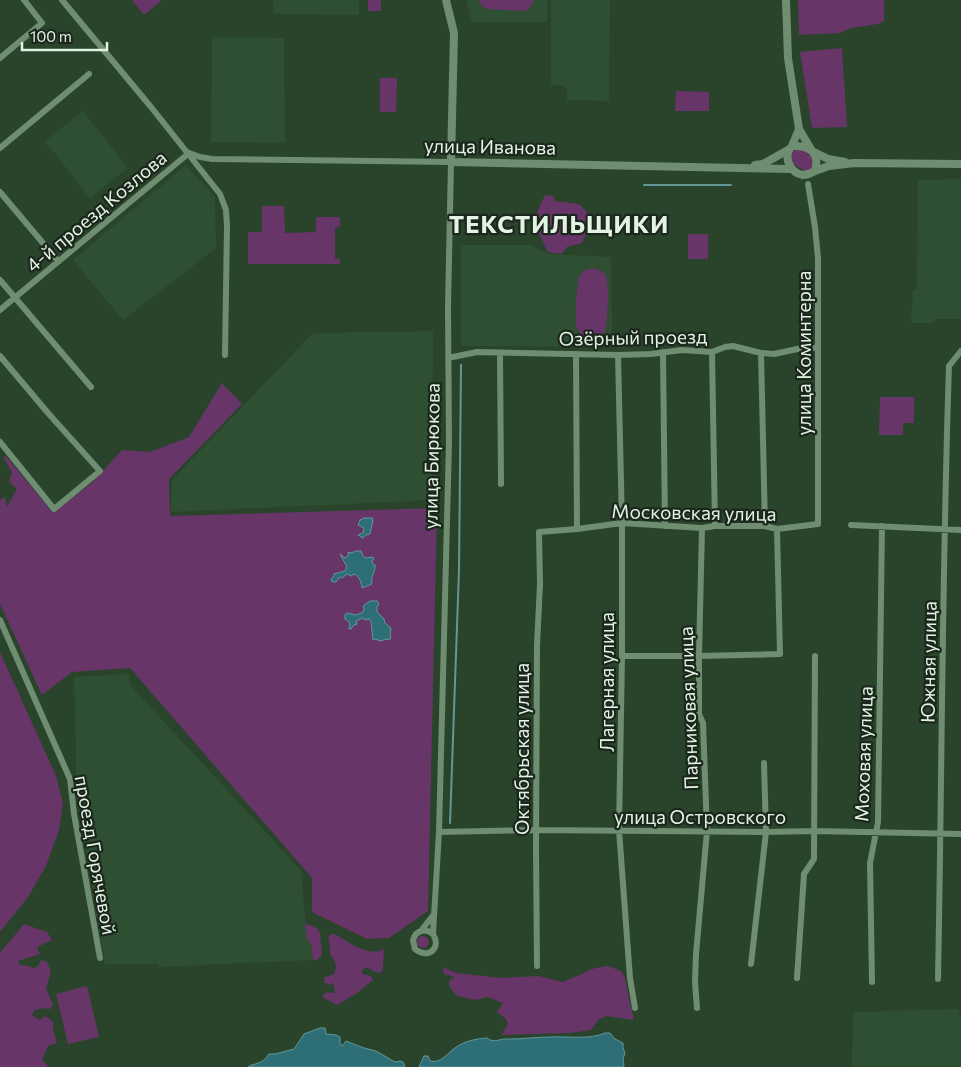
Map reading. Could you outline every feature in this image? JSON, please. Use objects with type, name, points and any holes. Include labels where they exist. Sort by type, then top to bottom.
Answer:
[{"type":"street","points":[[0,58],[42,23],[24,0]]},
{"type":"street","points":[[62,0],[189,153],[220,194],[226,210],[227,226],[225,355]]},
{"type":"street","name":"улица Бирюкова","points":[[434,912],[427,924],[414,936],[413,943],[415,949],[422,953],[431,952],[436,947],[433,934],[439,832],[449,443],[448,358],[454,33],[446,0]]},
{"type":"street","points":[[786,0],[788,58],[799,129],[816,156],[817,163],[808,184],[794,171],[787,159],[787,154],[799,129]]},
{"type":"street","points":[[0,148],[89,74]]},
{"type":"street","points":[[743,167],[763,164],[790,148],[799,146],[828,159],[851,164]]},
{"type":"street","name":"улица Иванова","points":[[189,153],[212,159],[743,167],[794,171]]},
{"type":"street","name":"4-й проезд Козлова","points":[[0,310],[189,153]]},
{"type":"street","points":[[794,171],[807,175],[829,166],[851,164],[961,164]]},
{"type":"street","name":"улица Коминтерна","points":[[808,184],[818,258],[818,524]]},
{"type":"street","points":[[0,192],[58,261]]},
{"type":"street","points":[[0,280],[91,387]]},
{"type":"street","name":"Озёрный проезд","points":[[448,358],[477,352],[618,355],[682,350],[712,352],[733,346],[774,354],[802,348],[818,348]]},
{"type":"street","name":"Южная улица","points":[[938,979],[948,366],[961,351]]},
{"type":"street","points":[[663,352],[665,526]]},
{"type":"street","points":[[712,352],[715,526]]},
{"type":"street","points":[[761,352],[764,526]]},
{"type":"street","points":[[500,353],[501,484]]},
{"type":"street","points":[[576,354],[578,529]]},
{"type":"street","name":"Лагерная улица","points":[[618,355],[622,523],[619,830],[630,978],[635,1008]]},
{"type":"street","points":[[0,356],[100,471],[54,509],[0,442]]},
{"type":"street","name":"Московская улица","points":[[539,532],[622,523],[702,528],[715,526],[764,526],[778,530],[818,524]]},
{"type":"street","points":[[851,525],[961,530]]},
{"type":"street","name":"Моховая улица","points":[[872,982],[870,863],[878,822],[882,526]]},
{"type":"street","name":"Парниковая улица","points":[[697,1008],[695,982],[696,954],[706,831],[703,723],[699,714],[702,528]]},
{"type":"street","points":[[622,656],[780,654],[778,530]]},
{"type":"street","name":"Октябрьская улица","points":[[537,966],[536,830],[537,645],[540,584],[539,532]]},
{"type":"street","name":"проезд Горячевой","points":[[0,620],[70,779],[74,814],[100,958]]},
{"type":"street","points":[[797,978],[804,874],[814,859],[815,656]]},
{"type":"street","points":[[751,964],[766,832],[764,762]]},
{"type":"street","name":"улица Островского","points":[[439,832],[619,830],[961,834]]},
{"type":"street","points":[[421,930],[426,930],[433,934]]},
{"type":"shaded area","points":[[132,0],[162,0],[144,15]]},
{"type":"shaded area","points":[[273,0],[359,0],[359,15],[274,14]]},
{"type":"shaded area","points":[[368,0],[381,0],[381,11],[368,11]]},
{"type":"shaded area","points":[[466,0],[547,0],[547,22],[472,22]]},
{"type":"shaded area","points":[[478,0],[534,0],[529,9],[524,11],[487,9]]},
{"type":"shaded area","points":[[551,0],[610,0],[609,101],[567,100],[567,91],[563,86],[551,84]]},
{"type":"shaded area","points":[[798,0],[884,0],[884,21],[878,24],[851,28],[840,33],[799,35]]},
{"type":"shaded area","points":[[212,37],[284,38],[285,143],[211,142]]},
{"type":"shaded area","points":[[842,48],[847,127],[812,128],[800,52]]},
{"type":"shaded area","points":[[380,78],[397,78],[396,112],[380,112]]},
{"type":"shaded area","points":[[676,91],[709,92],[709,111],[675,111]]},
{"type":"shaded area","points":[[83,111],[128,168],[90,198],[45,141]]},
{"type":"shaded area","points":[[797,149],[803,150],[813,158],[813,167],[807,171],[792,163],[790,156]]},
{"type":"shaded area","points":[[186,165],[215,197],[216,248],[123,320],[73,260]]},
{"type":"shaded area","points":[[961,179],[961,319],[934,319],[933,323],[911,323],[913,290],[917,290],[918,180]]},
{"type":"shaded area","points":[[545,195],[553,196],[555,201],[579,204],[587,212],[588,229],[582,243],[567,247],[562,254],[548,252],[537,230],[536,215]]},
{"type":"shaded area","points":[[262,206],[284,206],[285,233],[316,232],[316,217],[340,217],[340,227],[335,228],[335,259],[340,259],[340,264],[248,264],[248,232],[262,232]]},
{"type":"shaded area","points":[[688,234],[708,234],[708,259],[688,259]]},
{"type":"shaded area","points":[[461,245],[530,245],[549,254],[611,257],[612,347],[461,346]]},
{"type":"shaded area","points":[[594,268],[606,276],[608,304],[605,331],[593,339],[585,337],[579,332],[576,325],[576,315],[580,275],[588,269]]},
{"type":"shaded area","points":[[433,331],[432,500],[171,512],[172,480],[313,333]]},
{"type":"shaded area","points":[[222,383],[242,404],[169,479],[170,516],[437,508],[428,911],[389,938],[367,939],[312,912],[312,878],[130,668],[72,672],[42,695],[0,604],[0,500],[5,497],[7,507],[17,489],[9,482],[12,472],[4,459],[5,455],[53,513],[93,482],[122,450],[150,452],[189,437]],"holes":[[[360,520],[371,527],[371,531],[365,537],[358,535],[363,532],[364,528],[358,525]],[[356,551],[365,558],[373,557],[372,563],[375,565],[375,572],[371,580],[354,574],[351,576],[347,574],[344,577],[334,576],[345,571],[350,555]],[[370,601],[377,607],[380,616],[391,628],[390,637],[381,641],[373,639],[371,620],[369,619],[365,620],[363,618],[350,625],[345,619],[347,613],[356,615],[363,612],[363,606]]]},
{"type":"shaded area","points":[[880,397],[914,397],[914,423],[903,423],[903,435],[879,435]]},
{"type":"shaded area","points":[[0,652],[56,776],[63,803],[59,830],[46,866],[28,897],[0,932]]},
{"type":"shaded area","points":[[129,674],[130,685],[301,870],[307,939],[311,944],[313,960],[159,967],[158,964],[105,964],[77,794],[74,677]]},
{"type":"shaded area","points":[[305,923],[318,929],[320,933],[322,955],[317,960],[313,960]]},
{"type":"shaded area","points":[[24,924],[47,932],[52,940],[37,947],[40,954],[18,961],[20,965],[30,966],[33,969],[38,966],[41,960],[47,962],[51,971],[46,989],[53,1004],[51,1009],[35,1010],[32,1015],[40,1020],[45,1016],[53,1021],[53,1030],[57,1043],[48,1046],[42,1060],[47,1067],[0,1067],[0,953]]},
{"type":"shaded area","points":[[331,934],[365,950],[378,951],[384,949],[381,973],[365,967],[362,971],[363,974],[371,976],[373,980],[357,993],[337,1005],[322,997],[326,992],[335,992],[333,983],[328,985],[324,982],[324,977],[334,974],[336,968],[335,961],[330,954],[328,937]]},
{"type":"shaded area","points":[[425,936],[428,937],[428,947],[421,948],[418,947],[417,940],[418,937]]},
{"type":"shaded area","points":[[608,966],[621,971],[625,977],[634,1020],[606,1016],[598,1020],[591,1030],[570,1033],[502,1035],[508,1023],[497,1012],[503,1003],[488,997],[475,1000],[457,996],[450,987],[449,981],[455,977],[444,974],[443,967],[456,973],[501,978],[538,976],[563,982],[595,968]]},
{"type":"shaded area","points":[[87,986],[99,1037],[68,1044],[56,994]]},
{"type":"shaded area","points":[[959,1009],[961,1018],[961,1067],[852,1067],[853,1012]]},
{"type":"water","points":[[372,518],[373,520],[370,534],[363,538],[358,535],[363,533],[364,528],[358,525],[360,520]]},
{"type":"water","points":[[361,551],[365,558],[373,557],[374,559],[372,561],[375,568],[372,584],[362,588],[360,580],[354,574],[351,576],[347,574],[342,578],[340,577],[336,582],[332,582],[331,579],[334,574],[345,571],[347,567],[340,554],[345,558],[349,555],[348,552]]},
{"type":"water","points":[[370,601],[377,601],[379,604],[377,612],[391,628],[391,638],[389,640],[373,640],[371,621],[369,619],[365,620],[363,618],[356,621],[357,624],[349,629],[350,625],[345,619],[345,615],[347,613],[356,615],[363,612],[363,606]]},
{"type":"water","points":[[325,1028],[326,1034],[340,1037],[342,1046],[346,1041],[376,1051],[395,1062],[403,1062],[405,1067],[248,1067],[261,1062],[269,1054],[294,1049],[304,1034]]},
{"type":"water","points":[[610,1033],[615,1039],[623,1043],[625,1053],[623,1059],[624,1067],[419,1067],[424,1056],[428,1056],[430,1061],[434,1062],[444,1058],[458,1046],[474,1040],[487,1038],[495,1041],[546,1037],[586,1037]]},
{"type":"waterway","points":[[644,185],[731,185]]},
{"type":"waterway","points":[[450,823],[459,570],[461,365]]},
{"type":"district","name":"ТЕКСТИЛЬЩИКИ","points":[[559,223]]}]
